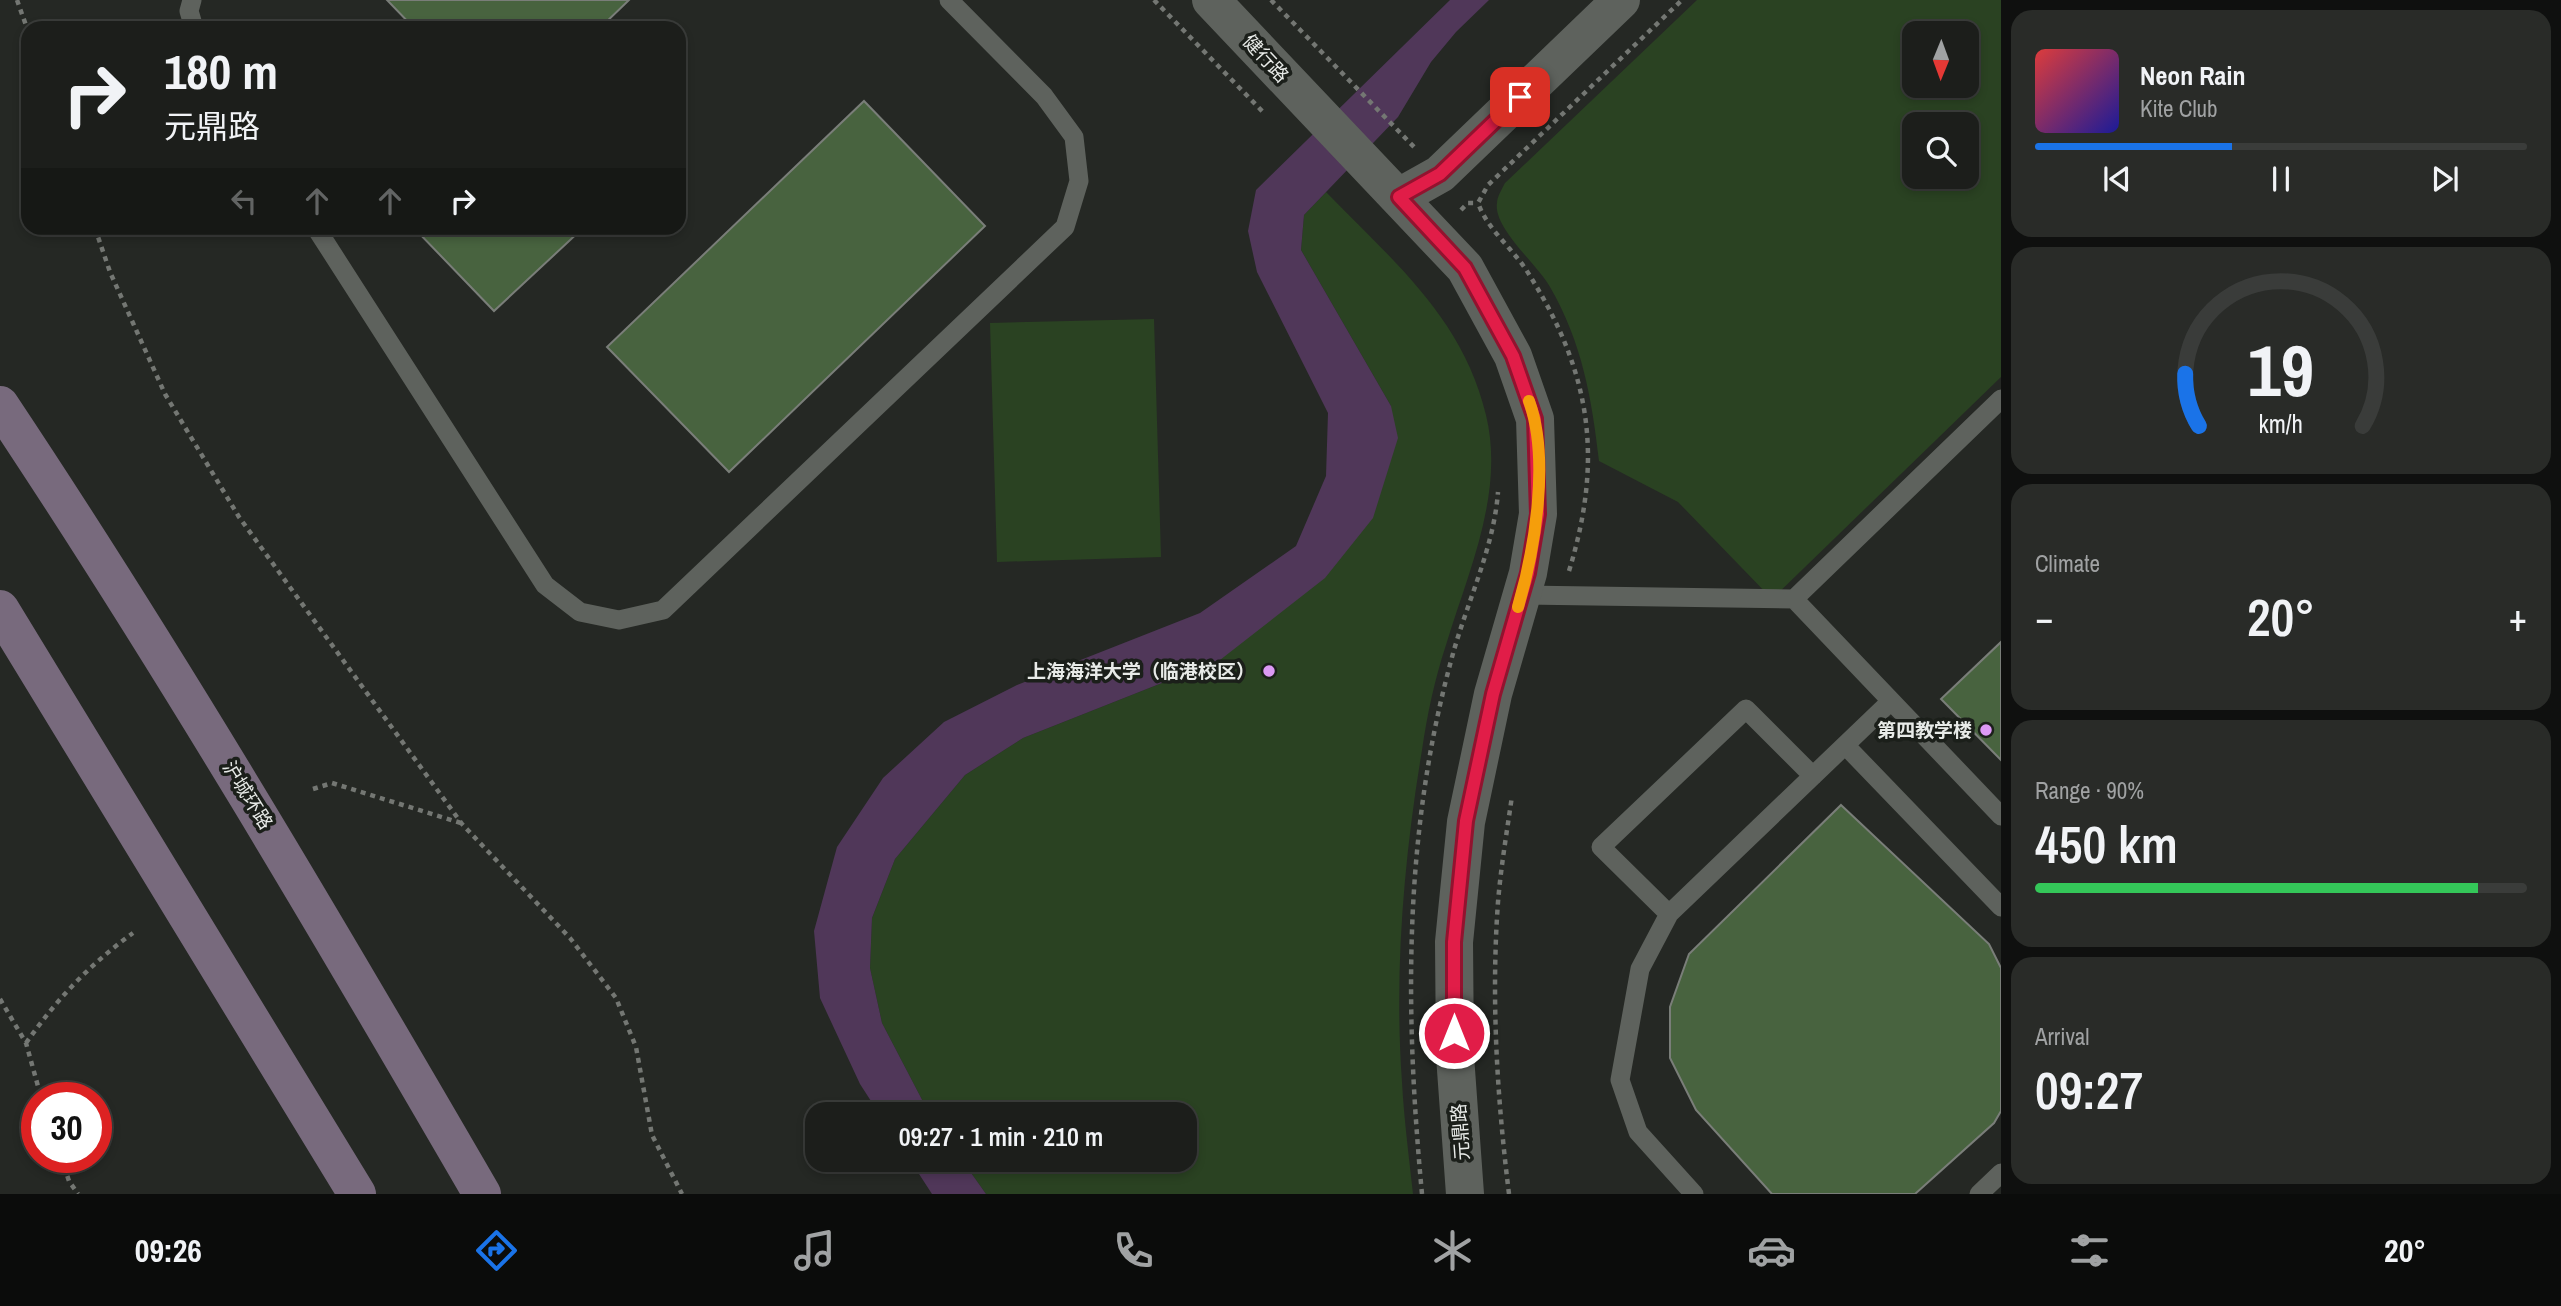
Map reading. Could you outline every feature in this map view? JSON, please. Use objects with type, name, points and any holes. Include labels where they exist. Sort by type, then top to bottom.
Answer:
[{"type":"main road","name":"沪城环路","points":[[0,405],[71,511],[276,839],[482,1194]]},
{"type":"main road","points":[[0,608],[357,1194]]},
{"type":"street","name":"健行路","points":[[1211,0],[1369,164]]},
{"type":"street","points":[[1399,197],[1440,174],[1621,0]]},
{"type":"street","name":"元鼎路","points":[[1369,164],[1465,268],[1513,356],[1535,419],[1538,514],[1522,595],[1493,694],[1466,821],[1454,942],[1455,1056],[1465,1194]]},
{"type":"lane","points":[[192,0],[189,11],[192,21]]},
{"type":"lane","points":[[320,235],[545,585],[580,612],[620,620],[663,610],[1065,227],[1079,180],[1074,137],[1044,96],[949,0]]},
{"type":"lane","points":[[1522,595],[1794,599],[2001,399]]},
{"type":"lane","points":[[1794,599],[2001,816]]},
{"type":"lane","points":[[1694,1194],[1638,1132],[1620,1080],[1640,968],[1669,914],[1891,701]]},
{"type":"lane","points":[[1669,914],[1601,847],[1746,709],[1813,776]]},
{"type":"lane","points":[[1845,745],[2001,907]]},
{"type":"lane","points":[[1979,1194],[2001,1173]]},
{"type":"path","points":[[17,0],[24,21]]},
{"type":"path","points":[[1154,0],[1274,123]]},
{"type":"path","points":[[1271,0],[1347,82],[1402,134]]},
{"type":"path","points":[[97,235],[110,272],[165,394],[240,517],[462,824],[570,937],[616,998],[636,1047],[652,1135],[682,1194]]},
{"type":"path","points":[[1422,1194],[1411,1052],[1409,958],[1418,851],[1431,749],[1453,652],[1489,542],[1498,489]]},
{"type":"path","points":[[313,789],[332,783],[462,824]]},
{"type":"path","points":[[26,1044],[55,1002],[96,960],[133,933]]},
{"type":"path","points":[[0,999],[26,1044],[37,1082]]},
{"type":"path","points":[[66,1173],[78,1194]]},
{"type":"green space","points":[[1697,0],[2001,0],[2001,377],[1772,599],[1678,502],[1599,461],[1589,393],[1570,329],[1550,287],[1502,224],[1498,213],[1498,198],[1505,183]]},
{"type":"green space","points":[[1326,192],[1422,293],[1461,349],[1475,380],[1486,415],[1491,444],[1491,474],[1481,532],[1442,658],[1429,710],[1406,874],[1399,999],[1404,1110],[1413,1194],[986,1194],[970,1172],[1197,1172],[1197,1102],[923,1102],[882,1023],[870,968],[872,918],[895,859],[965,775],[1023,738],[1220,660],[1391,406],[1301,250],[1304,215]]},
{"type":"green space","points":[[1154,319],[1161,557],[997,562],[990,323]]},
{"type":"shaded area","points":[[1450,0],[1489,0],[1456,32],[1431,62],[1398,117],[1304,215],[1301,250],[1391,406],[1398,438],[1373,518],[1325,578],[1220,660],[1023,738],[965,775],[895,859],[872,918],[870,968],[882,1023],[923,1102],[872,1102],[860,1084],[820,998],[814,931],[837,847],[883,778],[944,722],[1017,685],[1200,613],[1296,546],[1326,476],[1328,413],[1257,272],[1248,231],[1256,190]]},
{"type":"shaded area","points":[[918,1172],[970,1172],[986,1194],[932,1194]]},
{"type":"building","points":[[387,0],[629,0],[607,21],[407,21]]},
{"type":"building","points":[[864,101],[985,226],[729,472],[607,347]]},
{"type":"building","points":[[421,235],[575,235],[494,311]]},
{"type":"building","name":"第四教学楼","points":[[2001,642],[2001,760],[1941,699]]},
{"type":"building","points":[[1841,805],[1989,944],[2001,968],[2001,1111],[1994,1123],[1915,1194],[1772,1194],[1696,1110],[1670,1058],[1670,1007],[1689,954]]},
{"type":"slow traffic","points":[[1518,607],[1528,573],[1538,514],[1535,419],[1529,401]]},
{"type":"place","name":"上海海洋大学（临港校区）","points":[[1269,671]]},
{"type":"place","name":"第四教学楼","points":[[1986,730]]},
{"type":"route","points":[[1454,1033],[1454,942],[1466,821],[1493,694],[1528,573],[1538,514],[1535,419],[1513,356],[1465,268],[1399,197],[1440,174],[1520,97]]}]
